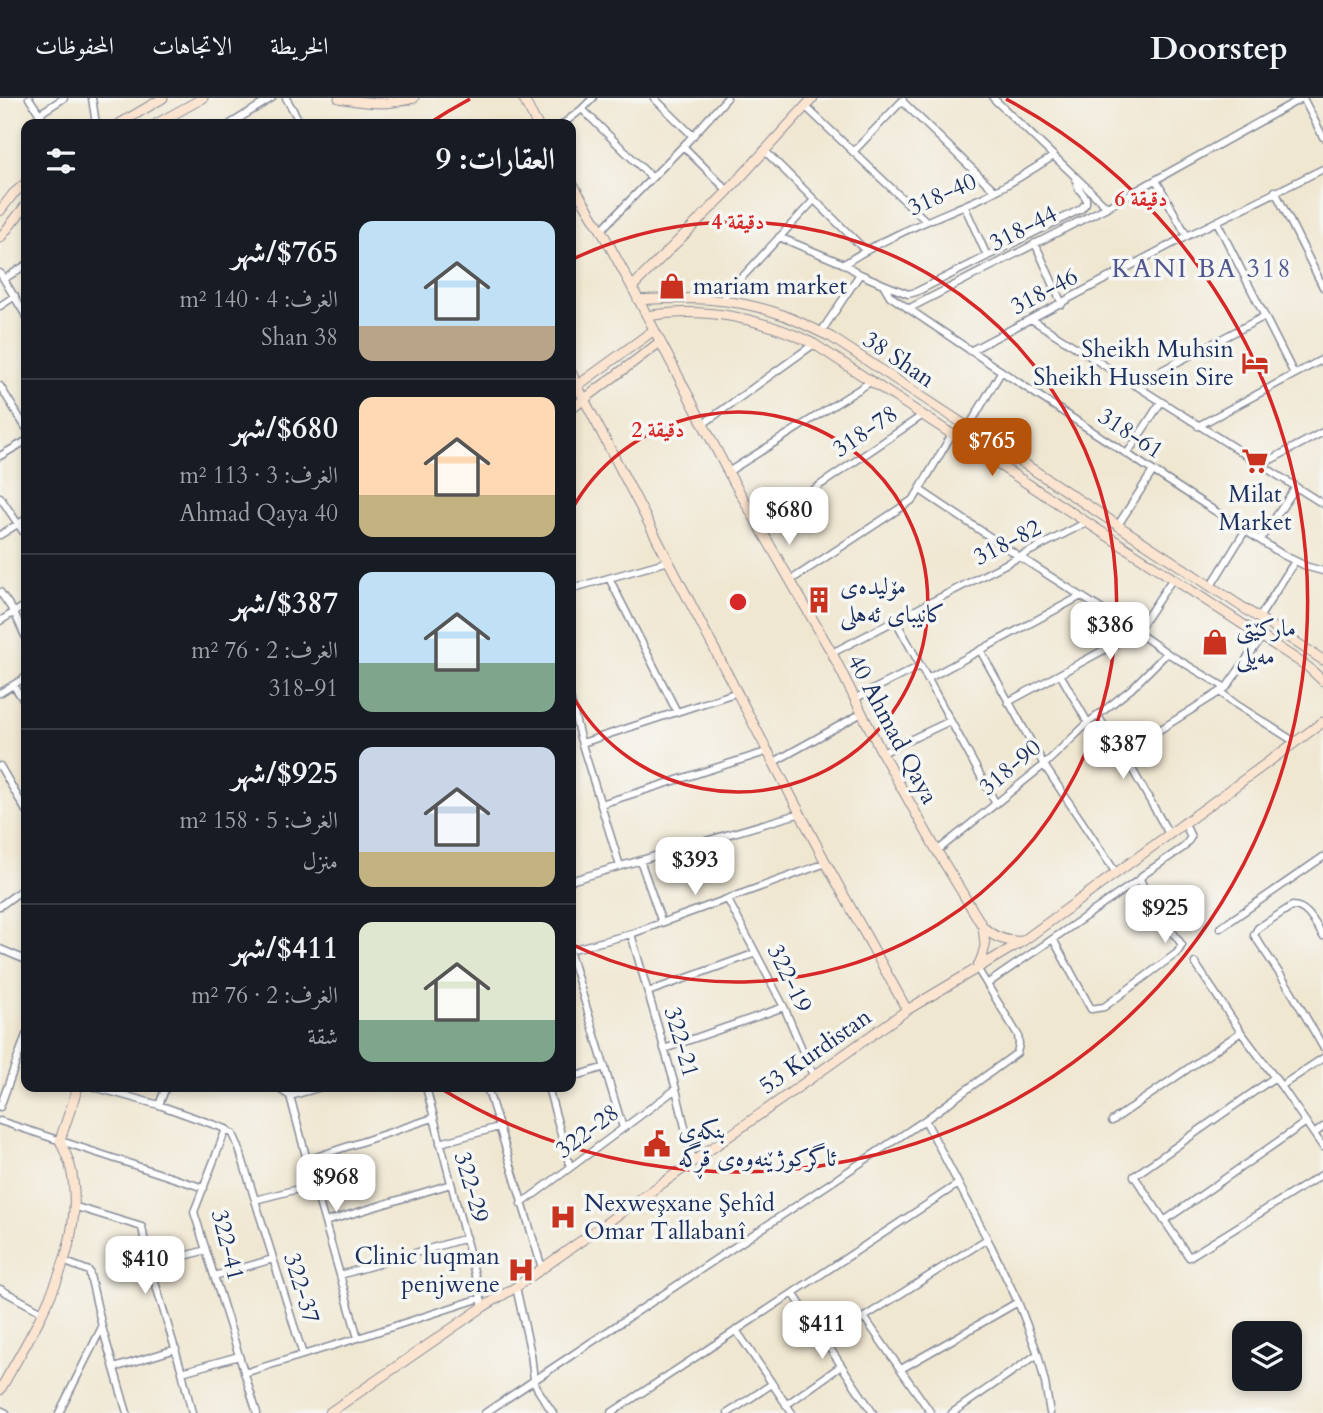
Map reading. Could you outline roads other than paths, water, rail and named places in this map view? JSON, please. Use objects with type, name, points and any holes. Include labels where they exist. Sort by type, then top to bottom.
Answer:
[{"type":"street","points":[[29,98],[42,119]]},
{"type":"street","points":[[39,114],[64,98]]},
{"type":"street","points":[[92,98],[95,119]]},
{"type":"street","points":[[126,119],[151,101],[163,98]]},
{"type":"street","points":[[165,119],[203,98]]},
{"type":"street","points":[[238,119],[272,98]]},
{"type":"street","points":[[286,98],[298,119]]},
{"type":"street","points":[[339,98],[371,104],[414,98]]},
{"type":"street","points":[[523,98],[534,119]]},
{"type":"street","points":[[570,119],[593,98]]},
{"type":"street","points":[[654,98],[692,136]]},
{"type":"street","points":[[601,230],[727,98]]},
{"type":"street","points":[[632,287],[728,191],[813,98]]},
{"type":"street","points":[[993,98],[1107,207]]},
{"type":"street","points":[[1302,98],[1323,137]]},
{"type":"street","name":"318-44","points":[[908,309],[1107,207],[1302,98]]},
{"type":"street","points":[[853,152],[903,99],[995,191]]},
{"type":"street","points":[[805,106],[926,221]]},
{"type":"street","points":[[582,110],[652,178]]},
{"type":"street","points":[[683,146],[728,191]]},
{"type":"street","points":[[764,150],[865,250]]},
{"type":"street","name":"318-40","points":[[844,264],[865,250],[926,221],[979,200],[1054,156]]},
{"type":"street","name":"318-46","points":[[970,351],[1187,236],[1323,169]]},
{"type":"street","points":[[883,284],[908,294],[916,292],[1081,209],[1086,198],[1079,189],[1075,176]]},
{"type":"street","points":[[1156,180],[1187,236]]},
{"type":"street","points":[[0,211],[21,187]]},
{"type":"street","name":"40 Ahmad Qaya","points":[[576,190],[632,287],[728,471],[832,653],[882,754],[983,928]]},
{"type":"street","points":[[1276,191],[1323,287]]},
{"type":"street","points":[[720,300],[814,200]]},
{"type":"street","points":[[964,205],[987,256]]},
{"type":"street","points":[[2,233],[21,211]]},
{"type":"street","points":[[1217,222],[1294,373]]},
{"type":"street","name":"318-61","points":[[779,237],[844,264],[883,284],[890,296],[1001,372],[1245,531],[1294,561],[1323,571]]},
{"type":"street","points":[[1035,243],[1062,304]]},
{"type":"street","points":[[21,267],[2,276],[21,307]]},
{"type":"street","points":[[821,332],[860,274]]},
{"type":"street","points":[[0,306],[15,296]]},
{"type":"street","name":"38 Shan","points":[[638,300],[703,298],[757,307],[796,320],[831,337],[1323,660]]},
{"type":"street","name":"38 Shan","points":[[647,316],[702,312],[735,316],[773,326],[814,344],[1308,667],[1323,681]]},
{"type":"street","points":[[1134,385],[1265,316]]},
{"type":"street","points":[[1031,320],[1323,503]]},
{"type":"street","points":[[576,388],[654,330]]},
{"type":"street","points":[[576,406],[660,342]]},
{"type":"street","points":[[703,424],[814,344]]},
{"type":"street","points":[[1198,426],[1323,359]]},
{"type":"street","points":[[791,580],[914,499],[952,434],[968,428],[1001,372]]},
{"type":"street","points":[[728,471],[872,381]]},
{"type":"street","points":[[0,386],[21,420]]},
{"type":"street","points":[[576,391],[585,401],[826,863],[907,1010]]},
{"type":"street","points":[[1127,454],[1161,402]]},
{"type":"street","name":"318-78","points":[[760,526],[923,415]]},
{"type":"street","points":[[1261,465],[1323,432]]},
{"type":"street","points":[[0,456],[21,444]]},
{"type":"street","points":[[1118,525],[1153,471]]},
{"type":"street","points":[[1260,540],[1296,487]]},
{"type":"street","points":[[920,490],[1137,632],[1223,690],[1237,705],[1295,742]]},
{"type":"street","points":[[0,497],[21,527]]},
{"type":"street","name":"318-82","points":[[832,653],[1087,522]]},
{"type":"street","points":[[0,535],[19,523]]},
{"type":"street","points":[[1211,586],[1245,531]]},
{"type":"street","points":[[576,587],[669,561]]},
{"type":"street","points":[[1259,618],[1294,561]]},
{"type":"street","points":[[609,578],[677,712]]},
{"type":"street","points":[[1008,702],[1137,632],[1173,578]]},
{"type":"street","points":[[0,592],[21,627]]},
{"type":"street","points":[[928,679],[1081,596]]},
{"type":"street","points":[[0,621],[21,608]]},
{"type":"street","points":[[896,621],[996,804]]},
{"type":"street","points":[[1123,754],[1223,690],[1262,637]]},
{"type":"street","points":[[980,650],[1044,765],[1116,873]]},
{"type":"street","name":"318-90","points":[[937,851],[1044,765],[1097,715],[1131,689],[1167,653]]},
{"type":"street","points":[[854,699],[920,666]]},
{"type":"street","points":[[1060,674],[1088,723]]},
{"type":"street","points":[[0,693],[21,680]]},
{"type":"street","points":[[13,685],[21,696]]},
{"type":"street","points":[[582,743],[738,692]]},
{"type":"street","points":[[774,762],[862,713]]},
{"type":"street","points":[[1097,715],[1169,834]]},
{"type":"street","points":[[576,720],[620,866]]},
{"type":"street","points":[[882,754],[950,721]]},
{"type":"street","name":"53 Kurdistan","points":[[329,1413],[482,1303],[516,1287],[907,1010],[1024,941],[1323,722]]},
{"type":"street","points":[[601,804],[769,751]]},
{"type":"street","points":[[0,766],[21,802]]},
{"type":"street","points":[[576,879],[801,813]]},
{"type":"street","points":[[986,984],[1185,847],[1191,837],[1184,822]]},
{"type":"street","points":[[1220,928],[1323,857]]},
{"type":"street","points":[[640,860],[662,923]]},
{"type":"street","points":[[576,950],[631,934],[826,863]]},
{"type":"street","points":[[1053,939],[1091,1009],[1104,1007],[1177,953],[1182,945],[1148,897],[1140,879]]},
{"type":"street","points":[[0,906],[21,893]]},
{"type":"street","name":"322-19","points":[[728,900],[784,1007],[813,1075]]},
{"type":"street","points":[[1323,936],[1306,911],[1297,905],[1258,928],[1255,935],[1323,1047]]},
{"type":"street","points":[[983,928],[998,938],[1024,941]]},
{"type":"street","points":[[485,1413],[925,1120],[1017,1052],[1018,1035],[977,968],[985,946],[983,928]]},
{"type":"street","name":"322-21","points":[[631,934],[676,1089],[693,1161]]},
{"type":"street","points":[[0,949],[21,958]]},
{"type":"street","points":[[648,992],[756,953]]},
{"type":"street","points":[[1195,962],[1323,1147]]},
{"type":"street","points":[[576,972],[623,1128]]},
{"type":"street","points":[[664,1049],[784,1007]]},
{"type":"street","points":[[1112,1121],[1241,1032]]},
{"type":"street","points":[[0,1107],[21,1049]]},
{"type":"street","points":[[1281,1086],[1323,1058]]},
{"type":"street","points":[[576,1076],[605,1067]]},
{"type":"street","points":[[1275,1077],[1134,1176],[1189,1257],[1323,1174]]},
{"type":"street","name":"322-28","points":[[521,1204],[676,1089]]},
{"type":"street","points":[[0,1390],[49,1298],[69,1247],[73,1206],[69,1164],[60,1140],[76,1092]]},
{"type":"street","points":[[112,1092],[159,1105],[226,1129]]},
{"type":"street","points":[[159,1105],[164,1092]]},
{"type":"street","points":[[284,1092],[290,1096],[358,1338]]},
{"type":"street","points":[[290,1096],[304,1092]]},
{"type":"street","name":"322-29","points":[[427,1092],[482,1303]]},
{"type":"street","points":[[488,1092],[542,1268]]},
{"type":"street","points":[[549,1092],[570,1167]]},
{"type":"street","points":[[307,1160],[433,1118]]},
{"type":"street","points":[[925,1120],[1018,1303],[1038,1354],[1050,1413]]},
{"type":"street","points":[[0,1132],[1,1121],[204,1188]]},
{"type":"street","points":[[1164,1221],[1306,1122]]},
{"type":"street","points":[[440,1143],[499,1127]]},
{"type":"street","points":[[1314,1133],[1323,1127]]},
{"type":"street","name":"322-41","points":[[226,1129],[194,1212],[256,1412]]},
{"type":"street","name":"322-37","points":[[226,1129],[233,1134],[238,1145],[303,1355]]},
{"type":"street","points":[[325,1222],[451,1184]]},
{"type":"street","points":[[611,1413],[958,1184]]},
{"type":"street","points":[[255,1200],[314,1185]]},
{"type":"street","points":[[73,1206],[142,1227],[150,1266],[176,1349],[192,1413]]},
{"type":"street","points":[[340,1275],[467,1238]]},
{"type":"street","points":[[825,1342],[987,1239]]},
{"type":"street","points":[[150,1266],[206,1250]]},
{"type":"street","points":[[214,1276],[273,1259]]},
{"type":"street","points":[[64,1261],[89,1271],[127,1413]]},
{"type":"street","points":[[516,1287],[534,1380],[553,1413]]},
{"type":"street","points":[[0,1289],[42,1312]]},
{"type":"street","points":[[793,1293],[873,1413]]},
{"type":"street","points":[[244,1373],[482,1303]]},
{"type":"street","points":[[901,1369],[1018,1303]]},
{"type":"street","points":[[864,1317],[931,1413]]},
{"type":"street","points":[[59,1413],[102,1327]]},
{"type":"street","points":[[736,1330],[792,1413]]},
{"type":"street","points":[[114,1368],[176,1349]]},
{"type":"street","points":[[951,1413],[1038,1354]]},
{"type":"street","points":[[182,1372],[239,1356]]},
{"type":"street","points":[[786,1405],[841,1366]]},
{"type":"street","points":[[728,1413],[772,1384]]},
{"type":"street","points":[[63,1404],[66,1413]]},
{"type":"street","points":[[0,1410],[6,1413]]},
{"type":"street","points":[[245,1413],[256,1412]]},
{"type":"place","name":"mariam market","points":[[672,286]]},
{"type":"place","name":"Sheikh Muhsin Sheikh Hussein Sire","points":[[1255,363]]},
{"type":"place","name":"Milat Market","points":[[1255,461]]},
{"type":"place","name":"مۆلیدەی کانیبای ئەهلی","points":[[819,600]]},
{"type":"place","name":"مارکێتی مەیلی","points":[[1215,642]]},
{"type":"place","name":"بنکەی ئاگرکوژێنەوەی قڕگە","points":[[657,1144]]},
{"type":"place","name":"Nexweşxane Şehîd Omar Tallabanî","points":[[563,1217]]},
{"type":"place","name":"Clinic luqman penjwene","points":[[521,1270]]},
{"type":"district","name":"KANI BA 318","points":[[1202,268]]}]
